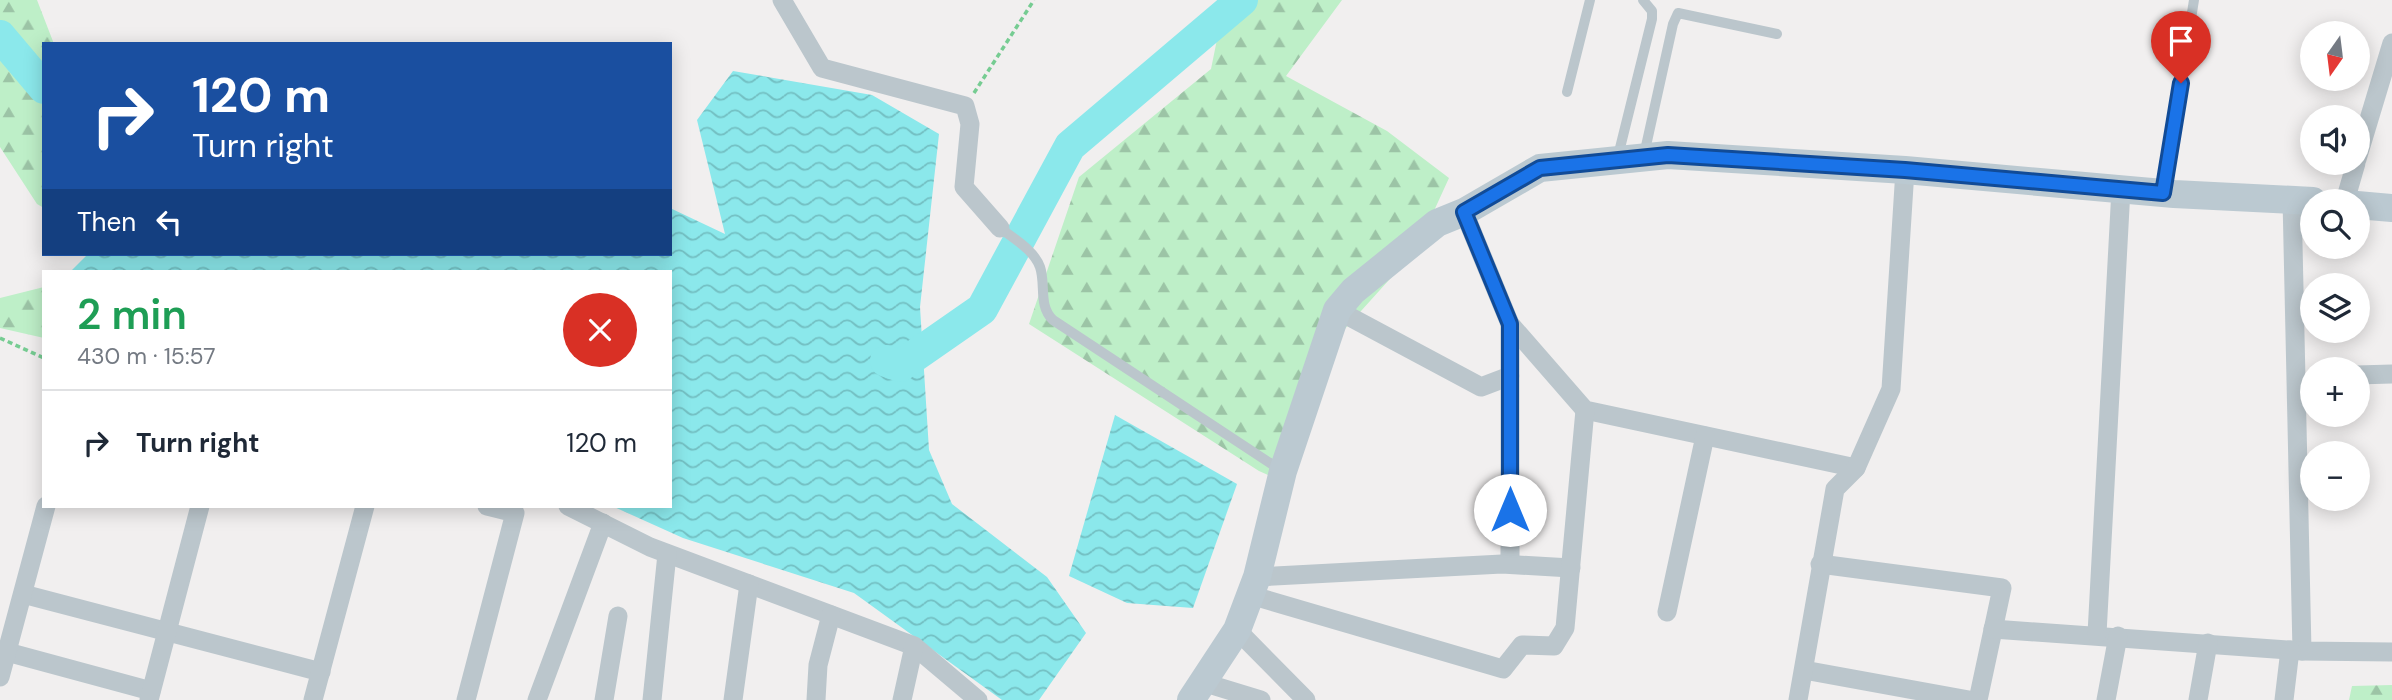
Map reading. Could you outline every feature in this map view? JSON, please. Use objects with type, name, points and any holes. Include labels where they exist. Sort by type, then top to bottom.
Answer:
[{"type":"street","points":[[782,0],[822,68],[965,106],[970,124],[964,187],[1000,228]]},
{"type":"street","points":[[2370,117],[2392,43]]},
{"type":"street","points":[[1261,700],[1196,691],[1237,630],[1254,586],[1283,471],[1337,310],[1353,291],[1437,223],[1464,212],[1540,168],[1668,155],[1905,170],[2163,193],[2300,200]]},
{"type":"street","points":[[1798,700],[1835,489],[1856,468],[1891,389],[1905,170]]},
{"type":"street","points":[[2097,634],[2121,190]]},
{"type":"street","points":[[2370,206],[2392,208]]},
{"type":"street","points":[[1464,212],[1510,324],[1585,410],[1856,468]]},
{"type":"street","points":[[2303,259],[2304,357]]},
{"type":"street","points":[[1337,310],[1481,387],[1510,376]]},
{"type":"street","points":[[1510,324],[1510,564]]},
{"type":"street","points":[[2370,375],[2392,374]]},
{"type":"street","points":[[1254,586],[1503,669],[1522,645],[1554,646],[1565,628],[1585,410]]},
{"type":"street","points":[[2284,700],[2296,651],[2303,427]]},
{"type":"street","points":[[1667,612],[1705,436]]},
{"type":"street","points":[[0,677],[45,508]]},
{"type":"street","points":[[7,652],[150,696],[199,508]]},
{"type":"street","points":[[313,700],[364,508]]},
{"type":"street","points":[[466,700],[515,513],[495,508]]},
{"type":"street","points":[[572,508],[667,554],[914,646],[978,700]]},
{"type":"street","points":[[537,700],[603,523]]},
{"type":"street","points":[[652,700],[667,554]]},
{"type":"street","points":[[1254,586],[1510,564],[1572,568]]},
{"type":"street","points":[[1820,564],[2002,588],[1978,700]]},
{"type":"street","points":[[733,700],[749,584]]},
{"type":"street","points":[[23,594],[321,672]]},
{"type":"street","points":[[816,700],[817,672],[831,615]]},
{"type":"street","points":[[604,700],[618,617]]},
{"type":"street","points":[[1993,629],[2097,634],[2296,651],[2392,652]]},
{"type":"street","points":[[1237,630],[1303,700]]},
{"type":"street","points":[[2106,700],[2118,636]]},
{"type":"street","points":[[2198,700],[2208,643]]},
{"type":"street","points":[[902,700],[914,646]]},
{"type":"street","points":[[1804,670],[1969,700]]},
{"type":"lane","points":[[1567,92],[1590,0]]},
{"type":"lane","points":[[1630,159],[1652,19],[1652,11],[1643,0]]},
{"type":"lane","points":[[2163,193],[2194,0]]},
{"type":"lane","points":[[1630,159],[1678,13],[1777,34]]},
{"type":"lane","points":[[1000,228],[1040,265],[1044,307],[1053,320],[1283,471]]},
{"type":"path","points":[[965,106],[1034,0]]},
{"type":"path","points":[[0,338],[42,357]]},
{"type":"green space","points":[[0,0],[37,0],[53,42],[42,42],[42,207],[37,204],[0,147]]},
{"type":"green space","points":[[1225,0],[1342,0],[1286,76],[1387,131],[1449,178],[1416,250],[1343,331],[1289,484],[1259,471],[1029,324],[1079,177],[1211,69]]},
{"type":"green space","points":[[42,288],[42,338],[0,328],[0,298]]},
{"type":"green space","points":[[2392,685],[2392,700],[2349,700],[2352,686]]},
{"type":"water","points":[[733,71],[872,95],[939,134],[920,307],[929,450],[952,504],[1047,577],[1086,633],[1039,700],[1002,700],[854,593],[683,538],[616,508],[672,508],[672,270],[72,270],[86,256],[672,256],[672,209],[725,234],[697,120]]},
{"type":"water","points":[[1115,415],[1237,484],[1193,608],[1127,603],[1069,576]]},
{"type":"waterway","points":[[886,361],[900,366],[982,309],[1070,146],[1242,0]]},
{"type":"waterway","points":[[0,36],[42,86]]},
{"type":"route","points":[[1510,510],[1510,324],[1464,212],[1540,168],[1668,155],[1905,170],[2163,193],[2181,83]]}]
